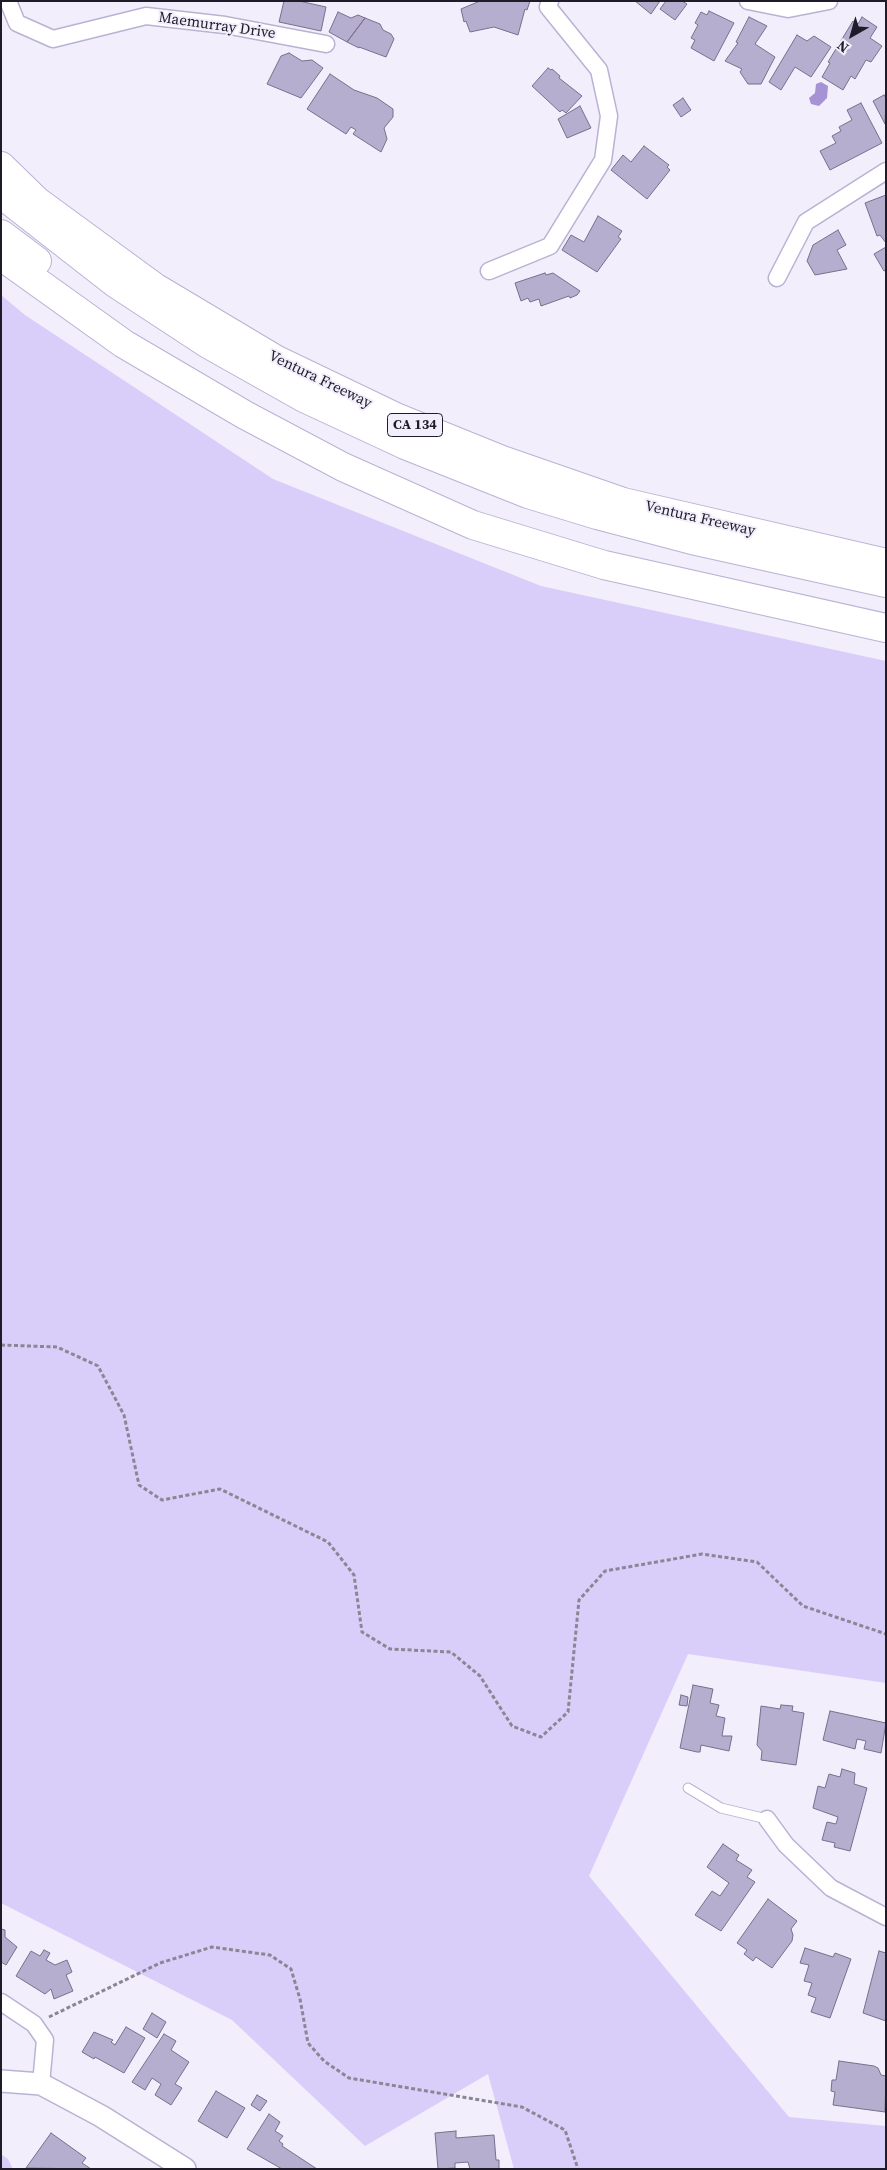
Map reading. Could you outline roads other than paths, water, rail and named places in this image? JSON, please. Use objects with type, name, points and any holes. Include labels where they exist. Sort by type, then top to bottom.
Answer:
[{"type":"highway","name":"Ventura Freeway","points":[[1,166],[38,201],[156,288],[275,359],[398,418],[502,460],[623,502],[886,563]]},
{"type":"highway","points":[[1,194],[115,283],[208,344],[304,398],[405,445],[528,494],[597,515],[692,540],[886,583]]},
{"type":"highway","points":[[1,234],[109,315],[230,390],[245,415]]},
{"type":"highway","points":[[1,256],[124,344],[245,415],[343,467],[473,525],[604,565],[886,628]]},
{"type":"street","name":"Maemurray Drive","points":[[8,1],[17,23],[53,39],[146,16],[225,25],[326,44]]},
{"type":"street","points":[[490,271],[550,246],[603,160],[609,116],[599,70],[548,7],[550,1]]},
{"type":"street","points":[[748,1],[788,9],[829,1]]},
{"type":"street","points":[[777,278],[806,222],[886,171]]},
{"type":"street","points":[[768,1819],[786,1845],[831,1888],[886,1917]]},
{"type":"street","points":[[1,2002],[34,2024],[45,2040],[41,2084]]},
{"type":"street","points":[[1,2081],[41,2084],[101,2116],[184,2169]]},
{"type":"lane","points":[[688,1788],[721,1808],[768,1819]]}]
